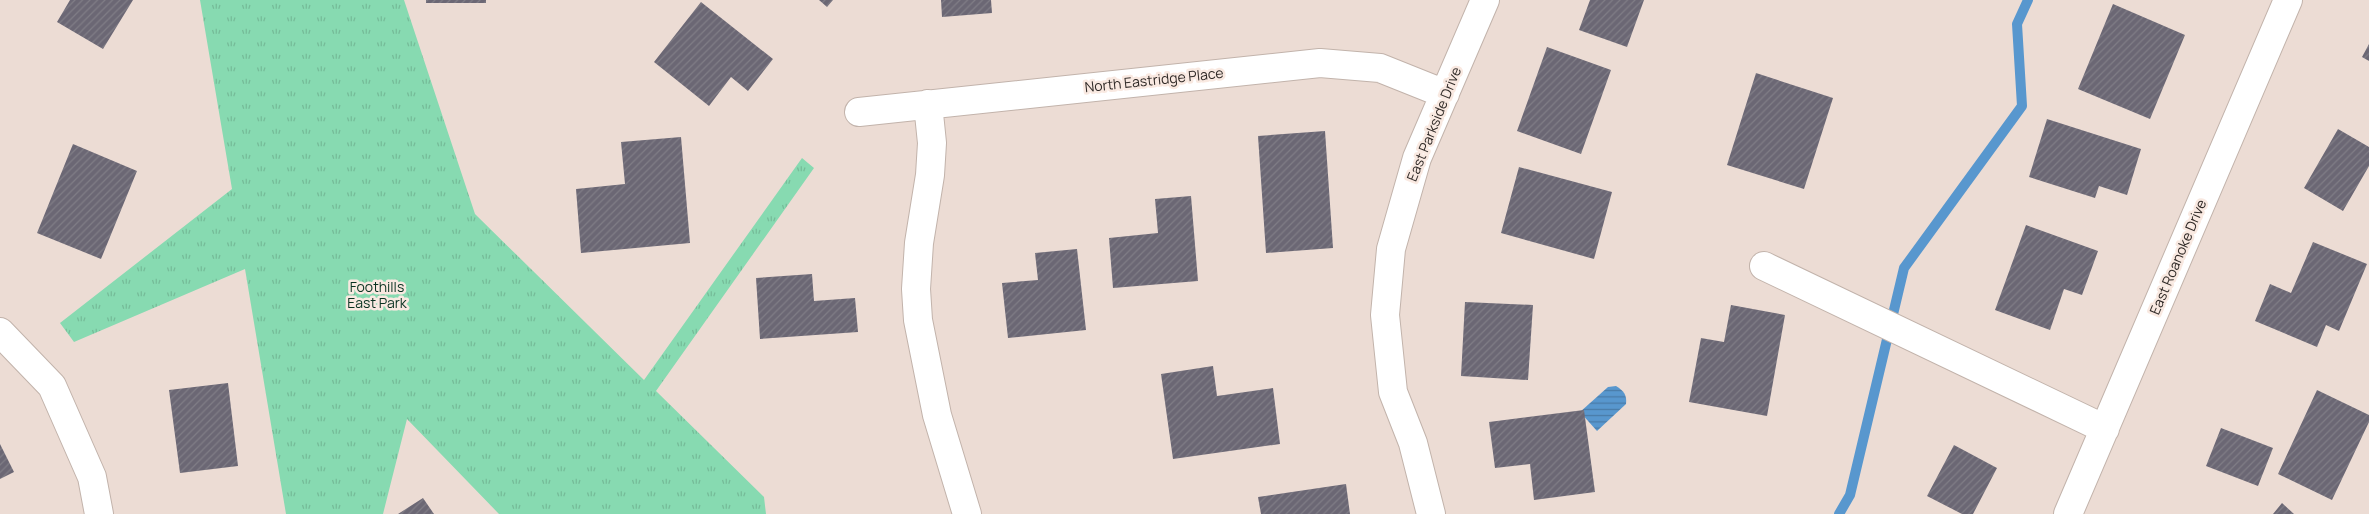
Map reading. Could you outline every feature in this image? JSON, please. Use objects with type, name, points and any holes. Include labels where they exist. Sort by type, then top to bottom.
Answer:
[{"type":"street","name":"East Parkside Drive","points":[[1431,514],[1413,443],[1394,392],[1385,315],[1391,249],[1417,158],[1485,0]]},
{"type":"street","name":"East Roanoke Drive","points":[[2068,514],[2288,0]]},
{"type":"street","name":"North Eastridge Place","points":[[859,112],[1320,63],[1380,68],[1445,94]]},
{"type":"street","points":[[928,104],[932,143],[931,167],[918,244],[916,288],[918,320],[936,414],[967,514]]},
{"type":"street","points":[[1764,266],[2105,429]]},
{"type":"street","points":[[0,332],[52,386],[92,476],[99,514]]},
{"type":"green space","name":"Foothills East Park","points":[[200,0],[404,0],[475,214],[644,380],[802,158],[814,168],[656,391],[764,497],[766,514],[499,514],[407,419],[383,514],[286,514],[245,269],[74,342],[60,323],[232,189]]},
{"type":"water","points":[[1616,386],[1624,393],[1626,404],[1597,431],[1580,412],[1608,387]]},
{"type":"building","points":[[70,0],[133,0],[103,49],[57,22]]},
{"type":"building","points":[[426,0],[486,0],[486,3],[426,3]]},
{"type":"building","points":[[819,0],[833,0],[827,7]]},
{"type":"building","points":[[941,0],[991,0],[992,13],[942,17]]},
{"type":"building","points":[[1590,0],[1644,0],[1627,47],[1579,30]]},
{"type":"building","points":[[701,2],[773,59],[748,91],[731,77],[709,106],[654,62]]},
{"type":"building","points":[[2113,4],[2185,35],[2150,119],[2078,89]]},
{"type":"building","points":[[2369,44],[2369,61],[2362,57]]},
{"type":"building","points":[[1547,47],[1611,70],[1581,154],[1517,131]]},
{"type":"building","points":[[1756,73],[1833,98],[1804,189],[1727,165]]},
{"type":"building","points":[[2047,119],[2141,149],[2127,195],[2099,186],[2095,198],[2029,177]]},
{"type":"building","points":[[2338,129],[2369,147],[2369,166],[2343,211],[2304,188]]},
{"type":"building","points":[[1325,131],[1333,248],[1266,253],[1258,136]]},
{"type":"building","points":[[681,137],[690,243],[581,253],[576,189],[625,184],[621,142]]},
{"type":"building","points":[[73,144],[137,171],[101,259],[37,233]]},
{"type":"building","points":[[1519,167],[1612,192],[1594,259],[1501,233]]},
{"type":"building","points":[[1191,196],[1198,281],[1113,288],[1109,238],[1158,233],[1155,199]]},
{"type":"building","points":[[2026,225],[2098,251],[2082,295],[2064,289],[2050,330],[1995,310]]},
{"type":"building","points":[[2313,242],[2367,264],[2339,331],[2326,325],[2317,347],[2255,321],[2270,284],[2291,293]]},
{"type":"building","points":[[1077,249],[1086,330],[1008,338],[1002,283],[1038,280],[1035,253]]},
{"type":"building","points":[[812,274],[814,301],[855,298],[858,332],[760,339],[756,278]]},
{"type":"building","points":[[1465,302],[1533,305],[1528,380],[1461,376]]},
{"type":"building","points":[[1731,305],[1785,315],[1767,416],[1689,402],[1701,338],[1724,342]]},
{"type":"building","points":[[1213,366],[1217,396],[1273,388],[1280,444],[1173,459],[1161,374]]},
{"type":"building","points":[[228,383],[238,466],[180,473],[169,390]]},
{"type":"building","points":[[2317,390],[2369,415],[2369,422],[2332,500],[2278,474]]},
{"type":"building","points":[[1584,410],[1595,492],[1534,500],[1530,464],[1495,468],[1489,422]]},
{"type":"building","points":[[2221,428],[2273,448],[2258,486],[2206,466]]},
{"type":"building","points":[[0,444],[14,472],[0,479]]},
{"type":"building","points":[[1954,445],[1997,468],[1973,514],[1962,514],[1927,496]]},
{"type":"building","points":[[1346,484],[1350,514],[1261,514],[1258,497]]},
{"type":"building","points":[[423,498],[434,514],[398,514]]},
{"type":"building","points":[[2282,503],[2294,514],[2273,514]]},
{"type":"waterway","points":[[1839,514],[1850,495],[1904,268],[2022,106],[2017,24],[2028,0]]}]
